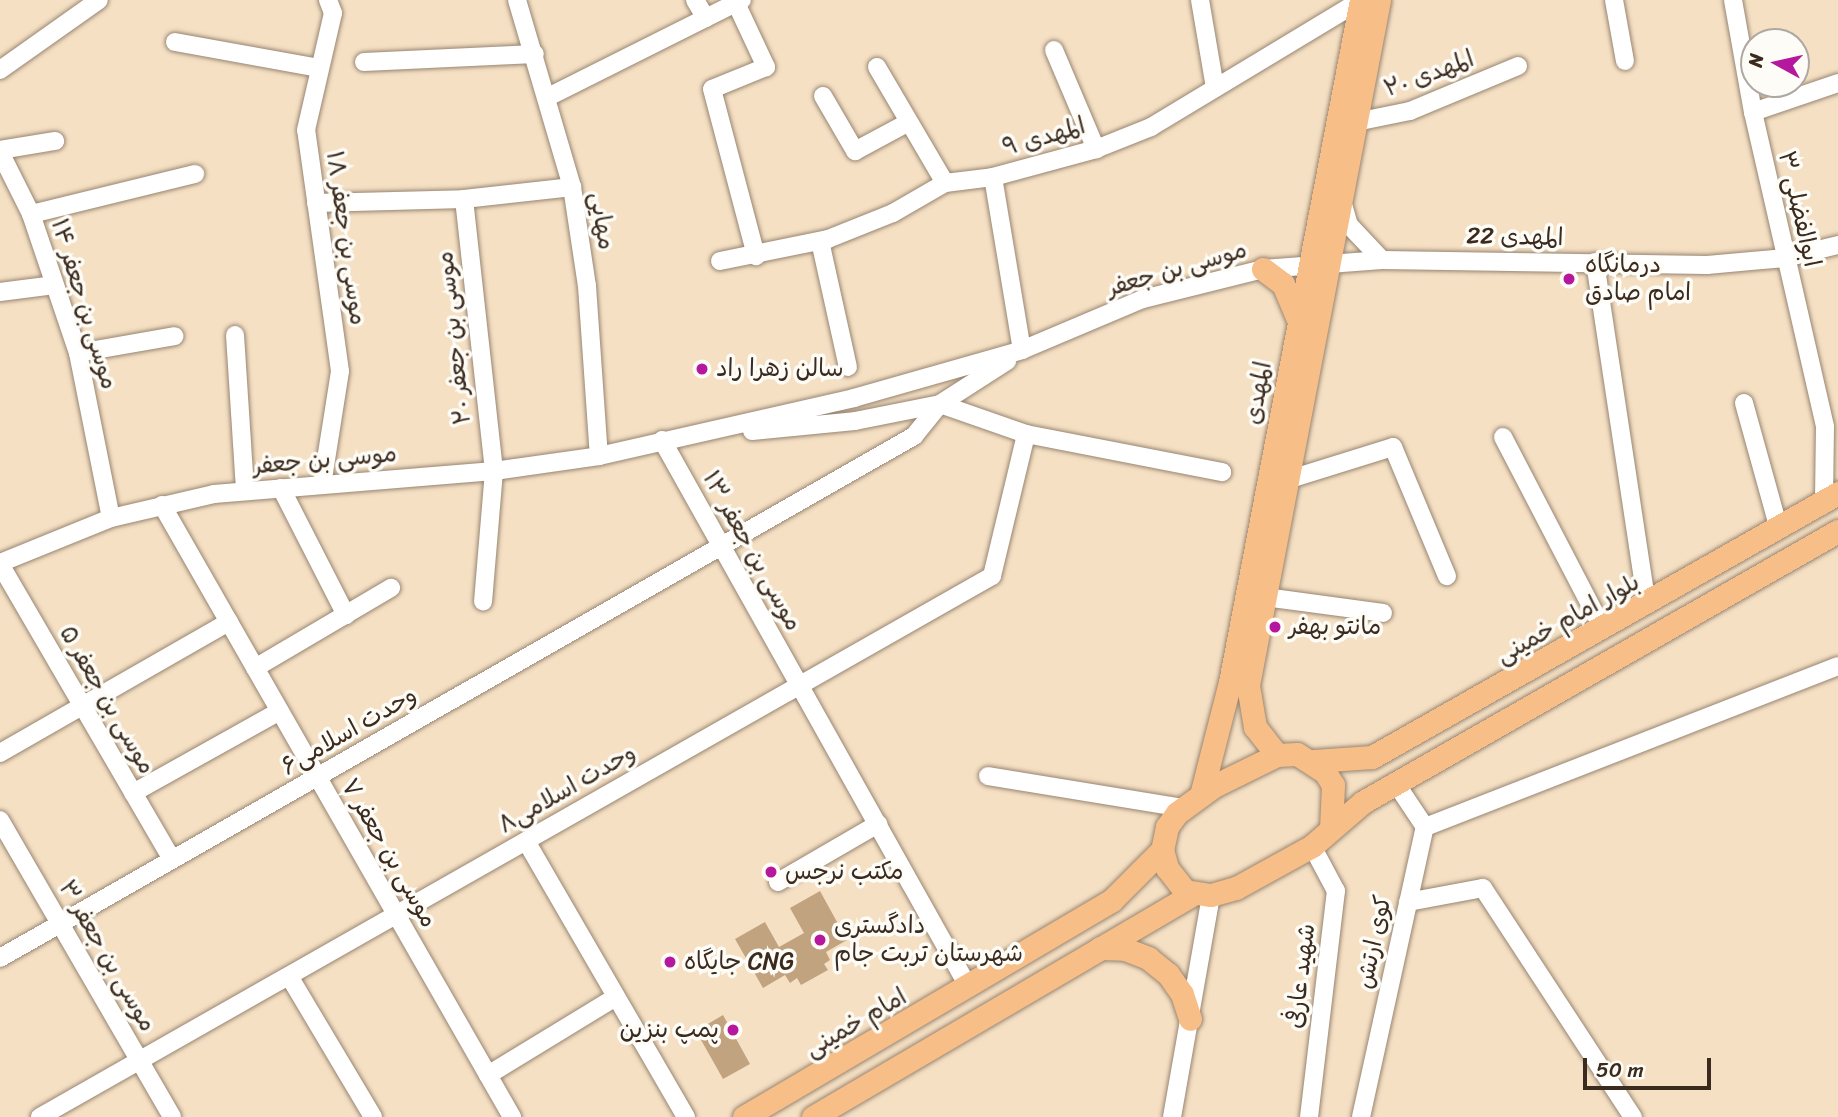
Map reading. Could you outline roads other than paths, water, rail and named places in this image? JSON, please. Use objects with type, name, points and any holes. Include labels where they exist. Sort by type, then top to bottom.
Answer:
[{"type":"main road","name":"المهدی","points":[[1193,802],[1230,682],[1299,322],[1341,197],[1356,122],[1367,0]]},
{"type":"main road","name":"المهدی","points":[[1277,755],[1255,727],[1248,685],[1287,480],[1320,262],[1367,0]]},
{"type":"main road","points":[[1264,269],[1283,284],[1299,322]]},
{"type":"main road","name":"بلوار امام خمینی","points":[[1277,755],[1297,754],[1314,761],[1372,757],[1831,498]]},
{"type":"main road","points":[[813,1117],[1100,948],[1202,894],[1236,888],[1312,846],[1363,802],[1838,531]]},
{"type":"main road","points":[[1438,721],[1431,732],[1432,747],[1451,752]]},
{"type":"main road","points":[[1202,894],[1185,891],[1167,868],[1162,850],[1167,827],[1193,802],[1277,755]]},
{"type":"main road","points":[[1314,761],[1333,785],[1331,829]]},
{"type":"main road","name":"امام خمینی","points":[[744,1117],[1058,935],[1112,900],[1162,850]]},
{"type":"main road","points":[[1058,935],[1075,936],[1080,944],[1075,964]]},
{"type":"main road","points":[[1100,948],[1125,949],[1148,958],[1175,984],[1190,1018]]},
{"type":"street","points":[[0,70],[99,0]]},
{"type":"street","name":"موسی بن جعفر ۱۸","points":[[323,485],[340,371],[306,130],[333,13],[328,0]]},
{"type":"street","name":"مهایی","points":[[517,0],[548,97],[572,187],[587,286],[599,456]]},
{"type":"street","points":[[695,0],[706,18]]},
{"type":"street","points":[[1200,0],[1215,88]]},
{"type":"street","name":"المهدی ۹","points":[[720,261],[756,256],[820,241],[892,214],[945,183],[993,177],[1096,149],[1150,127],[1367,0]]},
{"type":"street","points":[[1614,0],[1625,61]]},
{"type":"street","name":"ابوالفضلی ۳","points":[[1733,0],[1784,258],[1825,427]]},
{"type":"street","points":[[548,97],[739,1],[766,67],[712,89],[756,256]]},
{"type":"street","points":[[175,42],[320,68]]},
{"type":"street","points":[[1054,50],[1096,149]]},
{"type":"street","points":[[364,62],[535,54]]},
{"type":"street","name":"المهدی ۲۰","points":[[1356,122],[1410,111],[1518,66]]},
{"type":"street","points":[[877,67],[945,183]]},
{"type":"street","points":[[1753,112],[1838,83]]},
{"type":"street","points":[[823,96],[855,151],[909,122]]},
{"type":"street","points":[[0,151],[55,141]]},
{"type":"street","name":"موسی بن جعفر ۱۴","points":[[0,151],[31,214],[78,353],[111,517]]},
{"type":"street","points":[[31,214],[195,173]]},
{"type":"street","points":[[993,177],[1022,350]]},
{"type":"street","points":[[316,203],[464,199],[572,187]]},
{"type":"street","points":[[1341,197],[1349,225],[1382,260]]},
{"type":"street","name":"موسی بن جعفر ۲۰","points":[[464,199],[494,471],[483,602]]},
{"type":"street","points":[[820,241],[848,367]]},
{"type":"street","name":"المهدی 22","points":[[1320,262],[1382,260],[1707,265],[1784,258],[1838,245]]},
{"type":"street","name":"موسی بن جعفر","points":[[0,564],[111,517],[162,505],[245,491],[494,471],[599,456],[854,398],[1022,350],[1143,299],[1264,269],[1320,262]]},
{"type":"street","points":[[1595,262],[1647,604]]},
{"type":"street","points":[[0,292],[55,285]]},
{"type":"street","points":[[235,335],[245,491]]},
{"type":"street","points":[[78,353],[175,336]]},
{"type":"street","name":"موسی بن جعفر","points":[[662,440],[855,421],[940,404],[1022,350]]},
{"type":"street","points":[[1744,403],[1779,529]]},
{"type":"street","points":[[940,404],[1026,434],[1222,472]]},
{"type":"street","name":"وحدت اسلامی۶","points":[[0,958],[914,436],[940,404]]},
{"type":"street","points":[[1825,427],[1838,443]]},
{"type":"street","points":[[1825,427],[1831,498]]},
{"type":"street","name":"وحدت اسلامی۸","points":[[40,1117],[992,576],[1026,434]]},
{"type":"street","points":[[1503,437],[1603,629]]},
{"type":"street","name":"موسی بن جعفر ۱۳","points":[[662,440],[969,988]]},
{"type":"street","points":[[1287,480],[1393,447],[1447,576]]},
{"type":"street","points":[[281,488],[346,615]]},
{"type":"street","name":"موسی بن جعفر ۷","points":[[162,505],[512,1117]]},
{"type":"street","name":"موسی بن جعفر ۵","points":[[0,564],[172,860]]},
{"type":"street","points":[[255,668],[391,588]]},
{"type":"street","points":[[1265,597],[1383,613]]},
{"type":"street","points":[[0,753],[229,622]]},
{"type":"street","points":[[1397,785],[1425,827],[1838,666]]},
{"type":"street","points":[[133,793],[280,711]]},
{"type":"street","points":[[988,776],[1193,802]]},
{"type":"street","name":"موسی بن جعفر ۳","points":[[0,820],[172,1117]]},
{"type":"street","points":[[778,882],[878,824]]},
{"type":"street","name":"کوی ارتش","points":[[1361,1117],[1425,827]]},
{"type":"street","points":[[526,841],[686,1117]]},
{"type":"street","name":"شهید عارفی","points":[[1308,1117],[1336,891],[1312,846]]},
{"type":"street","points":[[1408,902],[1483,888],[1633,1117]]},
{"type":"street","points":[[1171,1117],[1190,1018],[1202,894]]},
{"type":"street","points":[[289,976],[373,1117]]},
{"type":"street","points":[[488,1074],[615,997]]},
{"type":"place","name":"درمانگاه امام صادق","points":[[1569,279]]},
{"type":"place","name":"سالن زهرا راد","points":[[702,369]]},
{"type":"place","name":"مانتو بهفر","points":[[1275,627]]},
{"type":"place","name":"مكتب نرجس","points":[[771,872]]},
{"type":"place","name":"دادگستری شهرستان تربت جام","points":[[820,940]]},
{"type":"place","name":"جایگاه CNG","points":[[670,962]]},
{"type":"place","name":"پمپ بنزین","points":[[733,1030]]}]
